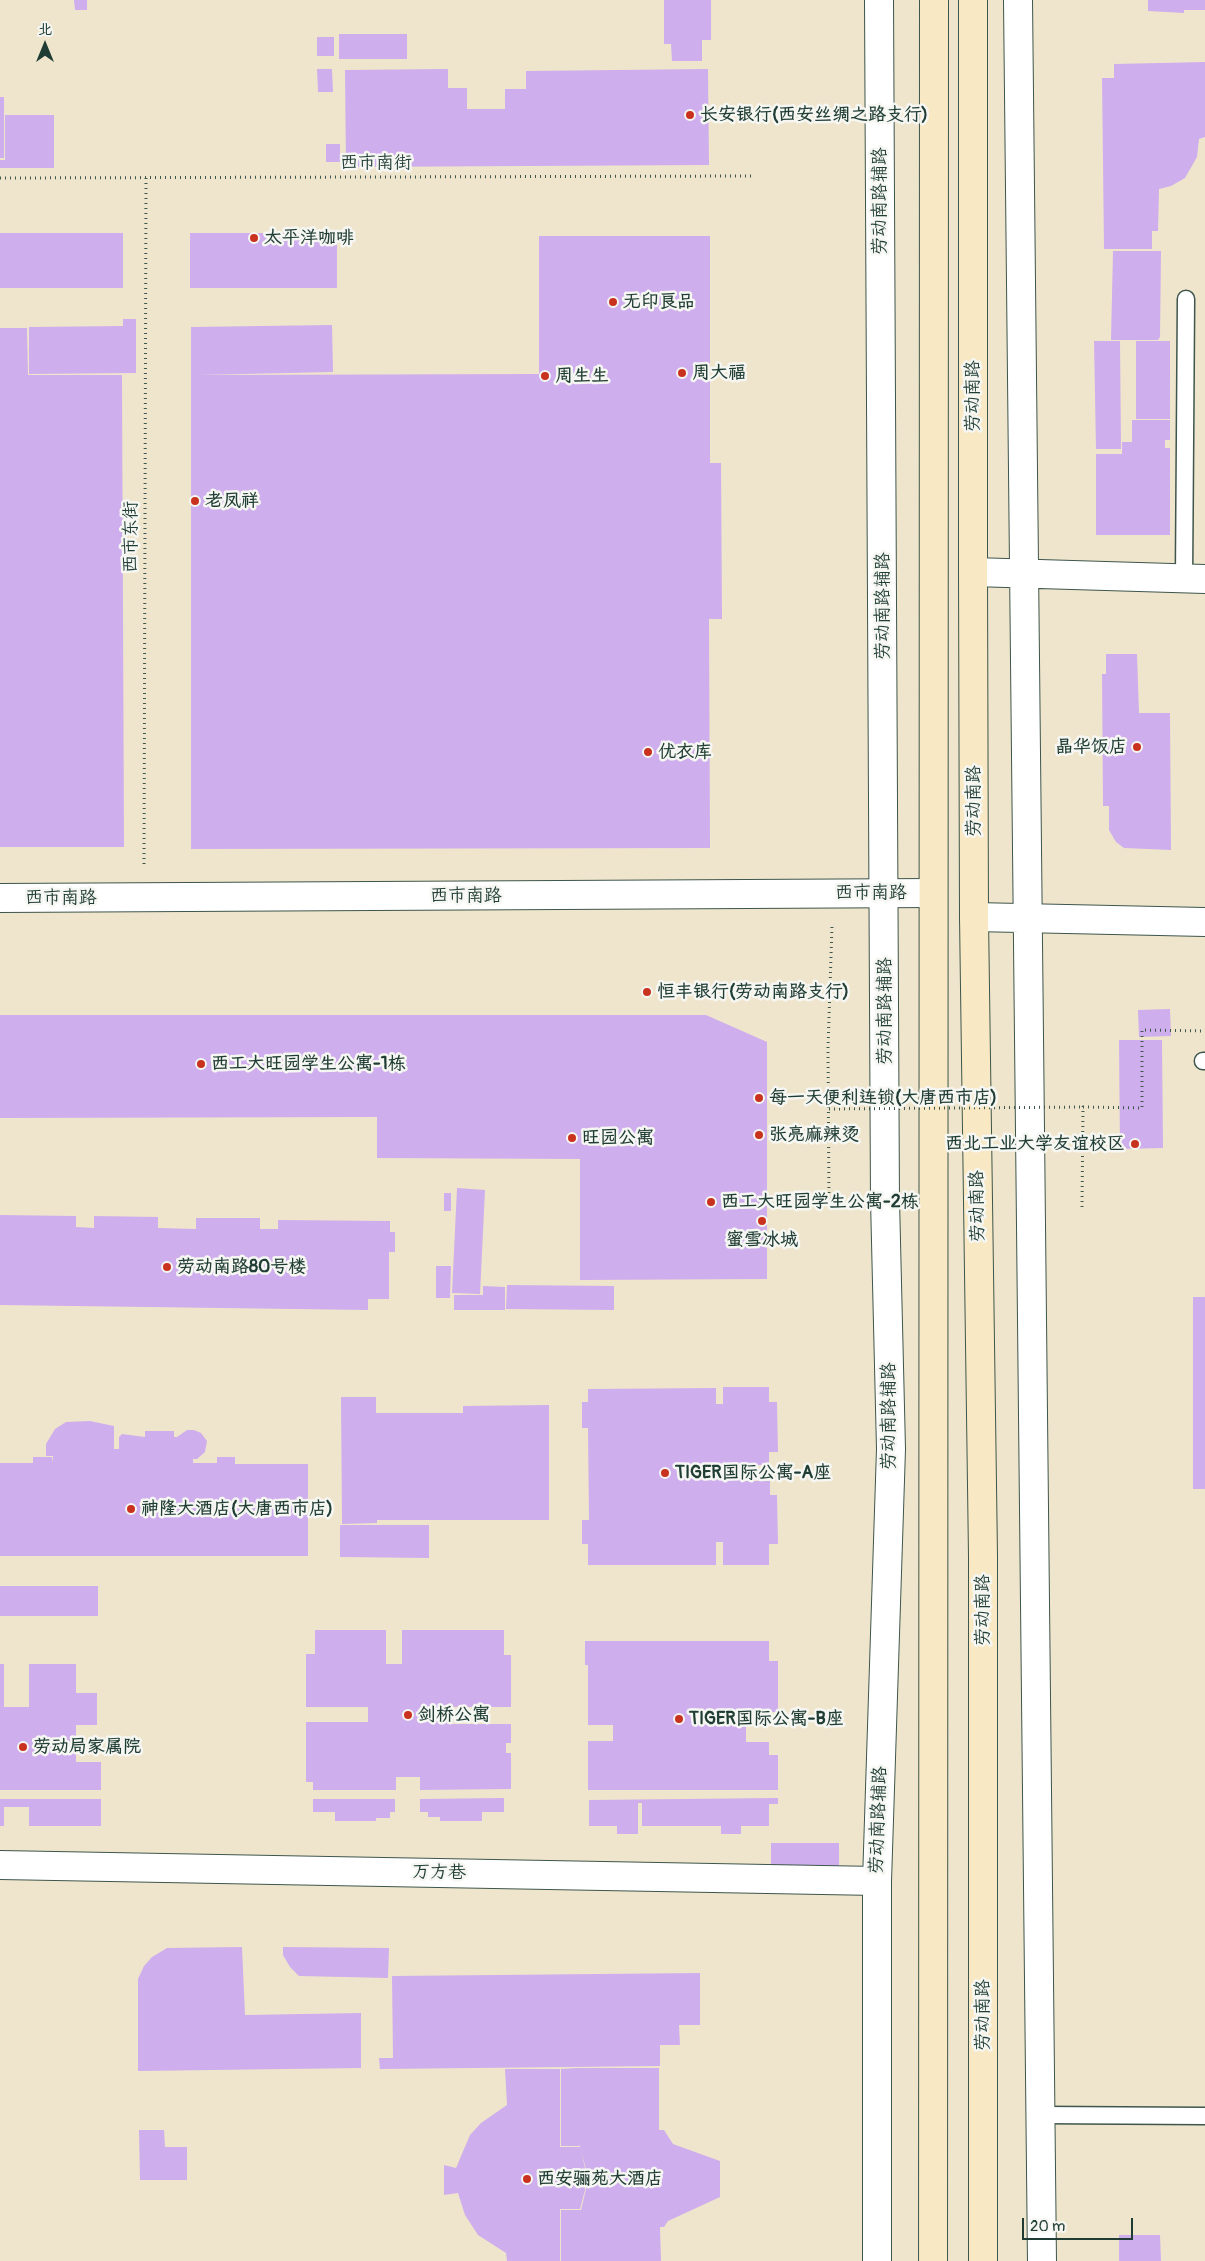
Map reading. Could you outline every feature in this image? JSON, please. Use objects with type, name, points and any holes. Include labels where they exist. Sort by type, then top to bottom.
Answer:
[{"type":"main road","points":[[934,0],[936,161],[933,893],[934,2261]]},
{"type":"main road","name":"劳动南路","points":[[973,0],[974,917],[983,1556],[983,2261]]},
{"type":"street","name":"劳动南路辅路","points":[[877,2261],[877,1880],[890,1449],[885,1200],[885,893],[879,0]]},
{"type":"street","points":[[1018,0],[1042,2261]]},
{"type":"street","points":[[973,572],[1194,578]]},
{"type":"street","name":"西市南路","points":[[0,898],[933,893]]},
{"type":"street","points":[[974,917],[1205,922]]},
{"type":"street","name":"万方巷","points":[[0,1865],[877,1880]]},
{"type":"lane","points":[[1186,299],[1194,578]]},
{"type":"lane","points":[[1040,2115],[1205,2116]]},
{"type":"path","name":"西市南街","points":[[0,178],[752,176]]},
{"type":"path","name":"西市东街","points":[[144,898],[146,178]]},
{"type":"path","points":[[829,1203],[832,894]]},
{"type":"path","points":[[829,1109],[1142,1108],[1142,1030],[1205,1030]]},
{"type":"path","points":[[1082,1207],[1083,1107]]},
{"type":"building","points":[[74,0],[87,0],[87,10],[75,10]]},
{"type":"building","points":[[664,0],[711,0],[711,40],[702,40],[702,61],[672,61],[671,44],[664,44]]},
{"type":"building","points":[[1148,0],[1205,0],[1205,10],[1184,10],[1184,13],[1148,11]]},
{"type":"building","points":[[339,34],[407,34],[407,59],[339,59]]},
{"type":"building","points":[[317,37],[334,37],[334,56],[317,56]]},
{"type":"building","points":[[1205,62],[1205,137],[1199,139],[1197,157],[1185,178],[1171,186],[1159,189],[1158,231],[1152,231],[1152,249],[1104,249],[1102,78],[1114,78],[1114,64]]},
{"type":"building","points":[[317,69],[332,69],[333,92],[318,92]]},
{"type":"building","points":[[448,69],[448,88],[467,88],[467,109],[505,109],[505,89],[526,89],[526,71],[708,69],[709,165],[346,167],[345,70]]},
{"type":"building","points":[[0,97],[4,97],[4,158],[0,158]]},
{"type":"building","points":[[5,115],[54,115],[54,168],[0,168],[0,160],[5,160]]},
{"type":"building","points":[[326,144],[340,144],[340,162],[326,162]]},
{"type":"building","points":[[0,233],[123,233],[123,288],[0,288]]},
{"type":"building","points":[[190,233],[337,233],[337,288],[190,288]]},
{"type":"building","points":[[539,236],[710,236],[710,463],[721,463],[722,619],[709,619],[710,848],[191,849],[191,327],[332,325],[333,372],[198,375],[539,374]]},
{"type":"building","points":[[1113,251],[1161,251],[1160,337],[1158,340],[1111,340]]},
{"type":"building","points":[[123,319],[136,319],[136,373],[29,374],[29,327],[123,326]]},
{"type":"building","points":[[0,328],[27,328],[28,375],[122,375],[124,847],[0,847]]},
{"type":"building","points":[[1094,341],[1120,341],[1121,449],[1096,449]]},
{"type":"building","points":[[1136,341],[1170,341],[1170,419],[1136,419]]},
{"type":"building","points":[[1132,420],[1170,420],[1170,440],[1165,440],[1165,448],[1170,448],[1170,535],[1096,535],[1096,454],[1122,454],[1122,442],[1132,442]]},
{"type":"building","name":"晶华饭店","points":[[1106,654],[1137,654],[1139,713],[1170,713],[1171,850],[1124,848],[1116,842],[1109,830],[1109,806],[1103,806],[1102,674],[1106,674]]},
{"type":"building","points":[[1170,1009],[1171,1036],[1139,1037],[1138,1010]]},
{"type":"building","name":"旺园公寓","points":[[0,1015],[706,1015],[767,1042],[767,1279],[580,1280],[580,1159],[377,1158],[377,1117],[0,1118]]},
{"type":"building","points":[[1119,1040],[1162,1040],[1163,1148],[1120,1149]]},
{"type":"building","points":[[457,1188],[485,1190],[480,1294],[452,1293]]},
{"type":"building","points":[[444,1193],[451,1193],[451,1211],[444,1211]]},
{"type":"building","points":[[0,1215],[76,1216],[76,1227],[94,1228],[94,1216],[158,1217],[158,1228],[196,1229],[196,1218],[260,1218],[260,1229],[278,1229],[278,1220],[390,1221],[390,1232],[395,1232],[395,1252],[389,1252],[389,1299],[368,1299],[368,1310],[0,1305]]},
{"type":"building","points":[[436,1266],[451,1266],[450,1298],[436,1298]]},
{"type":"building","points":[[507,1285],[614,1286],[614,1310],[506,1309]]},
{"type":"building","points":[[483,1286],[505,1287],[505,1310],[454,1310],[454,1295],[483,1295]]},
{"type":"building","points":[[1193,1297],[1205,1297],[1205,1489],[1193,1489]]},
{"type":"building","name":"TIGER国际公寓-A座","points":[[723,1387],[769,1387],[769,1402],[777,1402],[778,1452],[769,1452],[769,1465],[742,1465],[742,1481],[770,1481],[770,1495],[777,1495],[778,1544],[769,1544],[769,1565],[723,1565],[723,1542],[716,1542],[716,1565],[588,1565],[588,1544],[582,1544],[582,1520],[589,1520],[588,1428],[582,1428],[582,1402],[588,1402],[588,1389],[716,1388],[716,1404],[723,1404]]},
{"type":"building","points":[[341,1397],[376,1397],[376,1413],[463,1413],[463,1406],[549,1405],[549,1520],[377,1520],[377,1523],[342,1524]]},
{"type":"building","points":[[90,1421],[114,1426],[114,1449],[119,1449],[119,1437],[122,1434],[145,1437],[145,1431],[174,1431],[174,1437],[177,1437],[187,1430],[194,1430],[201,1433],[207,1441],[205,1452],[197,1459],[193,1459],[193,1463],[217,1463],[217,1457],[235,1457],[235,1464],[308,1464],[308,1556],[0,1556],[0,1463],[33,1463],[33,1457],[52,1457],[53,1463],[53,1456],[46,1456],[46,1444],[55,1429],[66,1422]]},
{"type":"building","points":[[340,1525],[429,1525],[429,1558],[340,1557]]},
{"type":"building","points":[[0,1586],[98,1586],[98,1616],[0,1616]]},
{"type":"building","name":"剑桥公寓","points":[[315,1630],[386,1630],[386,1664],[402,1664],[402,1630],[504,1630],[504,1655],[511,1655],[511,1707],[449,1707],[449,1724],[511,1724],[511,1743],[506,1743],[506,1753],[511,1753],[511,1789],[420,1790],[420,1777],[396,1777],[396,1790],[313,1790],[313,1782],[306,1782],[306,1722],[368,1722],[368,1707],[306,1707],[306,1654],[315,1654]]},
{"type":"building","name":"TIGER国际公寓-B座","points":[[585,1641],[769,1641],[769,1661],[778,1661],[778,1712],[770,1712],[770,1725],[746,1725],[746,1742],[769,1742],[769,1755],[778,1755],[778,1790],[588,1790],[588,1741],[613,1741],[613,1725],[588,1725],[588,1665],[585,1665]]},
{"type":"building","points":[[0,1664],[4,1664],[4,1707],[29,1707],[29,1664],[76,1664],[76,1693],[97,1693],[97,1725],[76,1725],[76,1762],[101,1762],[101,1790],[0,1790]]},
{"type":"building","points":[[504,1798],[504,1812],[482,1812],[482,1821],[440,1821],[440,1817],[428,1817],[428,1812],[420,1812],[420,1799]]},
{"type":"building","points":[[778,1798],[778,1804],[769,1804],[769,1826],[741,1826],[741,1834],[721,1834],[721,1826],[642,1826],[642,1803],[638,1803],[638,1834],[617,1834],[617,1826],[589,1826],[589,1800]]},
{"type":"building","points":[[0,1799],[101,1799],[101,1826],[29,1826],[29,1807],[4,1807],[4,1826],[0,1826]]},
{"type":"building","points":[[313,1799],[395,1799],[395,1812],[390,1812],[390,1818],[376,1818],[376,1821],[335,1821],[335,1812],[313,1812]]},
{"type":"building","points":[[771,1843],[839,1843],[839,1866],[771,1866]]},
{"type":"building","points":[[242,1947],[245,2015],[361,2013],[361,2068],[138,2071],[138,1979],[144,1966],[152,1957],[167,1948]]},
{"type":"building","points":[[283,1947],[389,1948],[388,1978],[299,1976],[290,1967],[283,1955]]},
{"type":"building","points":[[700,1973],[700,2025],[679,2025],[680,2045],[660,2045],[660,2066],[380,2069],[379,2058],[393,2058],[392,1976]]},
{"type":"building","points":[[659,2068],[659,2130],[664,2130],[673,2144],[720,2161],[720,2197],[668,2221],[664,2227],[660,2227],[661,2261],[561,2261],[561,2210],[581,2210],[586,2189],[586,2169],[579,2144],[579,2146],[561,2146],[561,2069]]},
{"type":"building","points":[[505,2069],[560,2069],[560,2147],[580,2147],[585,2168],[585,2190],[580,2209],[560,2209],[560,2261],[507,2261],[506,2253],[478,2235],[465,2215],[458,2193],[444,2195],[444,2165],[456,2168],[470,2135],[481,2123],[507,2105]]},
{"type":"building","points":[[139,2130],[164,2130],[165,2147],[187,2147],[187,2180],[140,2180]]},
{"type":"building","points":[[1119,2235],[1160,2235],[1161,2261],[1119,2261]]},
{"type":"place","name":"长安银行(西安丝绸之路支行)","points":[[690,115]]},
{"type":"place","name":"太平洋咖啡","points":[[254,238]]},
{"type":"place","name":"无印良品","points":[[613,302]]},
{"type":"place","name":"周大福","points":[[682,373]]},
{"type":"place","name":"周生生","points":[[545,376]]},
{"type":"place","name":"老凤祥","points":[[195,501]]},
{"type":"place","name":"晶华饭店","points":[[1137,747]]},
{"type":"place","name":"优衣库","points":[[648,752]]},
{"type":"place","name":"恒丰银行(劳动南路支行)","points":[[647,992]]},
{"type":"place","name":"西工大旺园学生公寓-1栋","points":[[201,1064]]},
{"type":"place","name":"每一天便利连锁(大唐西市店)","points":[[759,1098]]},
{"type":"place","name":"张亮麻辣烫","points":[[759,1135]]},
{"type":"place","name":"旺园公寓","points":[[572,1138]]},
{"type":"place","name":"西北工业大学友谊校区","points":[[1135,1144]]},
{"type":"place","name":"西工大旺园学生公寓-2栋","points":[[711,1202]]},
{"type":"place","name":"蜜雪冰城","points":[[762,1221]]},
{"type":"place","name":"劳动南路80号楼","points":[[167,1267]]},
{"type":"place","name":"TIGER国际公寓-A座","points":[[665,1473]]},
{"type":"place","name":"神隆大酒店(大唐西市店)","points":[[131,1509]]},
{"type":"place","name":"剑桥公寓","points":[[408,1715]]},
{"type":"place","name":"TIGER国际公寓-B座","points":[[679,1719]]},
{"type":"place","name":"劳动局家属院","points":[[23,1747]]},
{"type":"place","name":"西安骊苑大酒店","points":[[527,2179]]}]
